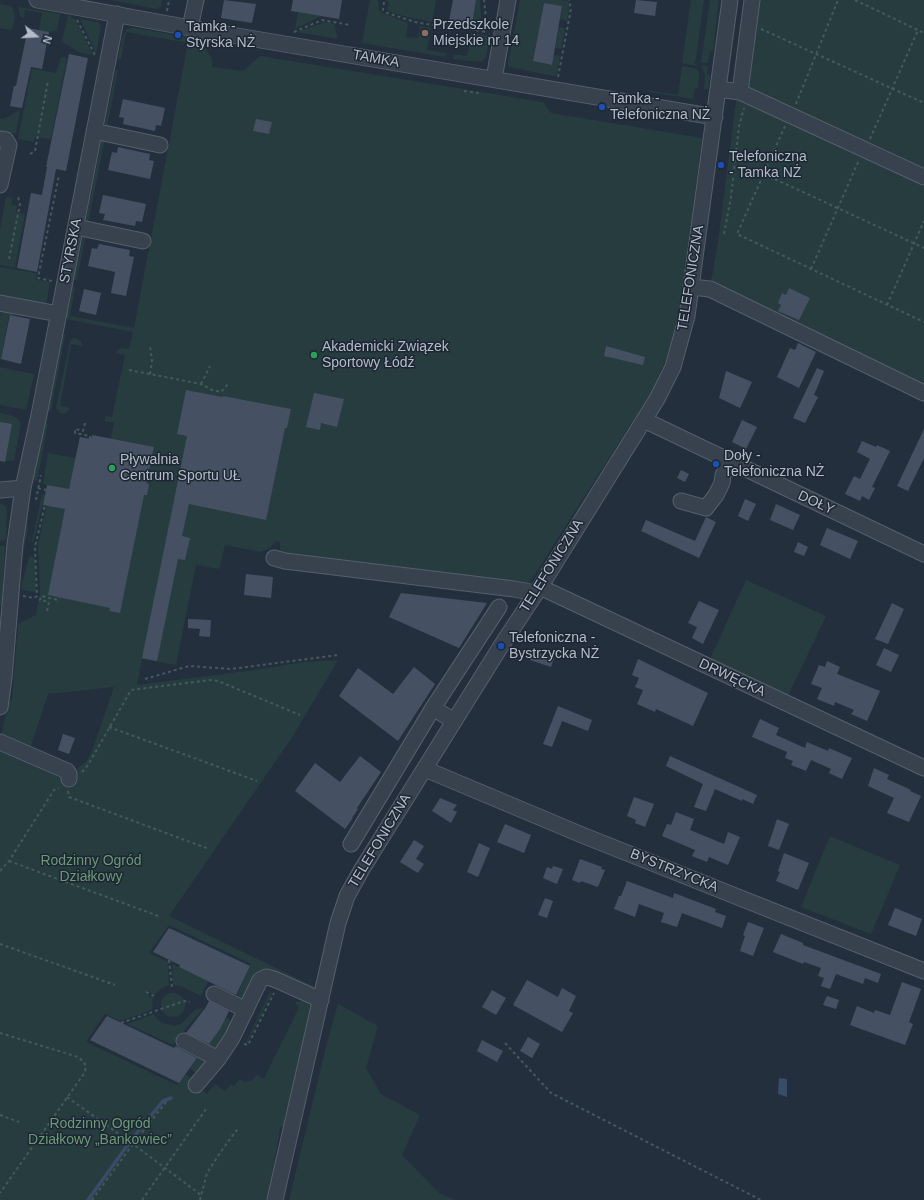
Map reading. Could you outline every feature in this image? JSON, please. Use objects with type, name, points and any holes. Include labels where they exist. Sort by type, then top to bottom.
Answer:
[{"type":"street","name":"TAMKA","points":[[38,0],[190,28],[715,117]]},
{"type":"street","points":[[190,28],[196,0]]},
{"type":"street","points":[[494,79],[508,0]]},
{"type":"street","name":"TELEFONICZNA","points":[[275,1200],[338,923],[347,896],[362,869],[644,420],[663,388],[676,357],[687,316],[730,0]]},
{"type":"street","points":[[743,94],[752,0]]},
{"type":"street","name":"STYRSKA","points":[[0,707],[4,678],[15,544],[23,488],[59,314],[117,14]]},
{"type":"street","points":[[718,89],[743,94],[924,177]]},
{"type":"street","points":[[94,131],[160,145]]},
{"type":"street","points":[[0,139],[6,140],[9,145],[0,185]]},
{"type":"street","points":[[76,227],[143,241]]},
{"type":"street","points":[[691,287],[710,289],[924,392]]},
{"type":"street","points":[[0,303],[59,314]]},
{"type":"street","name":"DOŁY","points":[[644,420],[924,554]]},
{"type":"street","points":[[681,501],[706,508],[716,495],[722,483],[723,475],[730,462]]},
{"type":"street","points":[[0,490],[23,488]]},
{"type":"street","name":"DRWĘCKA","points":[[274,558],[285,561],[514,589],[538,590],[924,768]]},
{"type":"street","points":[[351,844],[432,708],[499,607]]},
{"type":"street","points":[[432,708],[454,722]]},
{"type":"street","points":[[0,742],[67,771],[69,774],[69,781]]},
{"type":"street","name":"BYSTRZYCKA","points":[[425,769],[590,838],[924,971]]},
{"type":"street","points":[[196,1085],[218,1059],[232,1038],[260,980],[266,977],[274,979],[320,1000]]},
{"type":"street","points":[[214,994],[246,1010]]},
{"type":"street","points":[[184,1041],[218,1059]]},
{"type":"path","points":[[166,12],[169,0]]},
{"type":"path","points":[[470,30],[485,32],[486,19],[484,0]]},
{"type":"path","points":[[555,90],[571,9],[570,0]]},
{"type":"path","points":[[855,0],[924,33]]},
{"type":"path","points":[[384,2],[383,10],[386,13],[414,22],[439,26]]},
{"type":"path","points":[[68,6],[97,58]]},
{"type":"path","points":[[291,33],[322,20],[350,25]]},
{"type":"path","points":[[749,23],[924,104]]},
{"type":"path","points":[[30,154],[35,151],[48,81]]},
{"type":"path","points":[[464,91],[479,92]]},
{"type":"path","points":[[724,234],[731,197],[743,94]]},
{"type":"path","points":[[764,174],[924,248]]},
{"type":"path","points":[[53,281],[38,278],[58,176]]},
{"type":"path","points":[[9,259],[20,204],[18,197]]},
{"type":"path","points":[[887,305],[924,221]]},
{"type":"path","points":[[737,234],[924,322]]},
{"type":"path","points":[[150,346],[152,361],[150,374]]},
{"type":"path","points":[[201,384],[210,366]]},
{"type":"path","points":[[129,370],[201,384],[212,390],[221,392],[228,384]]},
{"type":"path","points":[[85,424],[83,431],[75,429],[74,433],[90,436],[90,439]]},
{"type":"path","points":[[36,503],[41,474]]},
{"type":"path","points":[[38,488],[46,490]]},
{"type":"path","points":[[20,594],[34,598],[37,596],[37,565],[35,550],[45,505]]},
{"type":"path","points":[[31,549],[35,550]]},
{"type":"path","points":[[47,611],[49,602],[40,600],[41,596],[58,600],[59,598]]},
{"type":"path","points":[[145,679],[189,666],[231,669],[338,655]]},
{"type":"path","points":[[0,871],[9,861],[54,790],[69,781],[88,765],[131,690],[210,680],[218,681],[300,715]]},
{"type":"path","points":[[109,727],[257,781]]},
{"type":"path","points":[[69,781],[69,797],[209,849]]},
{"type":"path","points":[[9,861],[161,918]]},
{"type":"path","points":[[0,944],[115,985]]},
{"type":"path","points":[[169,960],[172,987]]},
{"type":"path","points":[[146,992],[156,997]]},
{"type":"path","points":[[232,1038],[248,1046],[275,992]]},
{"type":"path","points":[[122,1023],[184,1001],[190,1002]]},
{"type":"path","points":[[0,1033],[78,1057],[84,1062],[86,1068],[83,1075],[0,1193]]},
{"type":"path","points":[[505,1043],[551,1093],[761,1200]]},
{"type":"path","points":[[67,1097],[201,1195]]},
{"type":"path","points":[[92,1200],[166,1102]]},
{"type":"path","points":[[142,1200],[206,1109]]},
{"type":"path","points":[[0,1115],[19,1122]]},
{"type":"path","points":[[200,1200],[207,1173],[239,1127]]},
{"type":"green space","points":[[110,0],[162,0],[161,6],[157,9]]},
{"type":"green space","points":[[370,0],[378,0],[379,10],[382,13],[408,23],[406,37],[418,38],[420,26],[431,28],[427,50],[446,53],[445,57],[362,43]]},
{"type":"green space","points":[[385,0],[436,0],[432,22],[387,11],[389,1]]},
{"type":"green space","points":[[476,0],[480,0],[481,18],[479,29],[463,26],[463,24],[472,25]]},
{"type":"green space","points":[[520,0],[568,1],[569,9],[567,21],[560,19],[562,6],[544,3],[533,61],[552,65],[554,55],[560,56],[557,74],[554,76],[509,67],[508,65]]},
{"type":"green space","points":[[691,0],[704,0],[695,64],[697,66],[682,63]]},
{"type":"green space","points":[[710,0],[719,0],[713,51],[710,51],[708,63],[701,63]]},
{"type":"green space","points":[[749,0],[924,0],[924,398],[709,294],[718,242]]},
{"type":"green space","points":[[0,4],[11,6],[13,9],[15,16],[12,29],[9,30],[0,28]]},
{"type":"green space","points":[[18,7],[60,14],[57,30],[49,32],[39,30],[42,13],[25,10],[24,18],[20,16]]},
{"type":"green space","points":[[298,12],[322,16],[295,29]]},
{"type":"green space","points":[[68,15],[75,19],[93,55],[81,53],[62,42]]},
{"type":"green space","points":[[80,19],[97,22],[101,26],[96,53]]},
{"type":"green space","points":[[325,22],[334,24],[338,39],[297,32]]},
{"type":"green space","points":[[559,27],[565,28],[561,49],[555,48]]},
{"type":"green space","points":[[130,28],[198,39],[212,58],[212,67],[243,71],[260,56],[543,102],[551,113],[702,138],[681,301],[667,357],[652,391],[528,585],[283,554],[280,550],[280,542],[275,541],[270,548],[260,552],[225,545],[219,569],[196,565],[176,665],[142,659],[137,685],[262,669],[303,662],[338,660],[293,736],[169,916],[313,986],[311,989],[273,974],[245,1002],[235,999],[251,964],[169,925],[149,953],[168,962],[169,985],[160,989],[155,995],[147,991],[145,993],[153,998],[152,1010],[120,1021],[105,1014],[86,1042],[177,1085],[185,1074],[194,1080],[192,1084],[207,1094],[215,1084],[225,1091],[231,1084],[234,1086],[239,1079],[245,1082],[252,1080],[256,1075],[264,1079],[299,1007],[295,1004],[296,1002],[301,1001],[312,1005],[286,1127],[280,1127],[271,1185],[267,1200],[0,1200],[0,749],[67,781],[79,767],[86,762],[92,751],[114,687],[48,694],[30,749],[1,736],[9,701],[12,700],[18,624],[36,615],[40,594],[38,544],[51,486],[43,484],[48,453],[75,458],[80,437],[91,439],[92,435],[111,438],[114,423],[105,421],[105,416],[112,417],[125,355],[116,353],[120,348],[129,349],[133,332],[66,319],[73,287],[75,287],[70,316],[134,328],[188,43],[126,32],[121,59],[118,59],[122,38],[126,30]]},
{"type":"green space","points":[[471,33],[490,36],[486,58],[481,62],[454,59],[454,54],[467,56]]},
{"type":"green space","points":[[61,57],[67,58],[51,139],[35,137],[34,142],[18,139],[32,69],[56,73]]},
{"type":"green space","points":[[701,65],[708,66],[707,74],[710,75],[708,89],[704,89],[705,75]]},
{"type":"green space","points":[[682,66],[697,69],[699,74],[698,88],[695,89],[693,99],[650,92],[647,90],[678,95]]},
{"type":"green space","points":[[116,70],[118,70],[107,128],[104,128]]},
{"type":"green space","points":[[20,110],[16,134],[0,131],[0,119],[3,119]]},
{"type":"green space","points":[[102,138],[105,138],[88,224],[85,224]]},
{"type":"green space","points":[[6,197],[13,198],[11,205],[17,206],[16,212],[25,214],[15,268],[0,265],[0,229]]},
{"type":"green space","points":[[84,233],[86,233],[77,280],[74,279]]},
{"type":"green space","points":[[0,267],[37,273],[36,280],[50,282],[46,305],[0,297]]},
{"type":"green space","points":[[1,310],[14,310],[13,316],[9,316],[0,363],[0,317]]},
{"type":"green space","points":[[61,334],[65,335],[51,411],[46,410]]},
{"type":"green space","points":[[76,338],[81,341],[82,346],[71,344],[60,406],[70,408],[66,413],[61,413],[56,408],[70,342],[71,339]]},
{"type":"green space","points":[[0,367],[34,374],[26,410],[0,405]]},
{"type":"green space","points":[[0,413],[13,416],[18,419],[21,424],[14,461],[0,461]]},
{"type":"green space","points":[[44,423],[48,424],[37,481],[33,480]]},
{"type":"green space","points":[[42,494],[45,495],[33,543],[32,541]]},
{"type":"green space","points":[[0,503],[6,506],[7,509],[6,540],[0,541]]},
{"type":"green space","points":[[27,513],[28,529],[19,573]]},
{"type":"green space","points":[[0,546],[5,546],[2,605],[0,606]]},
{"type":"green space","points":[[31,556],[35,558],[35,592],[23,590],[21,587],[29,557]]},
{"type":"green space","points":[[746,580],[826,616],[788,696],[710,659]]},
{"type":"green space","points":[[830,836],[900,865],[871,934],[801,907]]},
{"type":"green space","points":[[172,964],[208,981],[201,996],[180,986],[173,985]]},
{"type":"green space","points":[[270,992],[272,993],[247,1043],[246,1042]]},
{"type":"green space","points":[[173,993],[182,996],[185,1005],[182,1014],[173,1017],[164,1014],[161,1005],[164,996]]},
{"type":"green space","points":[[338,1004],[378,1026],[366,1068],[381,1094],[420,1115],[402,1155],[439,1193],[455,1200],[289,1200],[326,1047]]},
{"type":"green space","points":[[204,1007],[173,1045],[127,1024],[154,1014],[158,1020],[163,1023],[174,1026],[181,1024],[195,1010]]},
{"type":"green space","points":[[226,1017],[229,1019],[233,1027],[215,1050],[207,1046]]},
{"type":"green space","points":[[199,1056],[207,1061],[198,1075],[190,1068]]},
{"type":"water","points":[[779,1078],[787,1079],[787,1097],[778,1094]]},
{"type":"building","points":[[224,0],[256,4],[252,23],[221,18]]},
{"type":"building","points":[[293,0],[342,0],[339,19],[291,11]]},
{"type":"building","points":[[453,0],[476,0],[472,25],[449,21]]},
{"type":"building","points":[[636,0],[657,2],[655,16],[634,13]]},
{"type":"building","points":[[544,3],[562,6],[552,65],[533,61]]},
{"type":"building","points":[[28,28],[49,32],[42,69],[31,67],[22,108],[10,106],[14,86],[16,86]]},
{"type":"building","points":[[69,54],[88,58],[66,171],[56,169],[37,272],[17,268],[31,193],[42,195],[46,167]]},
{"type":"building","points":[[123,99],[165,108],[161,126],[156,125],[155,131],[123,124],[124,118],[119,117]]},
{"type":"building","points":[[256,119],[272,122],[269,134],[253,131]]},
{"type":"building","points":[[118,147],[150,154],[149,160],[154,161],[150,179],[108,170],[112,152],[117,153]]},
{"type":"building","points":[[103,195],[146,204],[142,222],[136,221],[135,226],[103,220],[105,214],[99,213]]},
{"type":"building","points":[[99,244],[130,250],[129,256],[134,257],[126,296],[111,293],[115,272],[88,266],[92,248],[97,249]]},
{"type":"building","points":[[789,288],[810,298],[799,320],[778,311],[781,305],[778,303],[782,293],[786,295]]},
{"type":"building","points":[[84,289],[101,293],[96,315],[79,311]]},
{"type":"building","points":[[10,315],[30,319],[21,364],[1,359]]},
{"type":"building","points":[[798,343],[816,352],[799,388],[777,377],[790,348],[795,350]]},
{"type":"building","points":[[606,346],[645,357],[643,365],[604,356]]},
{"type":"building","points":[[817,368],[824,371],[814,395],[818,397],[805,423],[793,418]]},
{"type":"building","points":[[726,371],[752,382],[740,408],[719,398]]},
{"type":"building","points":[[186,390],[291,409],[287,428],[285,428],[266,520],[189,504],[182,536],[190,538],[185,560],[178,559],[157,661],[142,658],[187,436],[177,434]]},
{"type":"building","points":[[314,393],[344,399],[337,427],[321,423],[320,430],[306,427]]},
{"type":"building","points":[[742,420],[757,427],[746,449],[732,442]]},
{"type":"building","points":[[0,422],[12,424],[5,462],[0,461]]},
{"type":"building","points":[[924,429],[924,458],[908,491],[897,486]]},
{"type":"building","points":[[92,435],[154,447],[146,483],[149,484],[147,495],[144,495],[120,613],[109,611],[110,608],[48,595],[65,509],[43,505],[47,485],[69,489],[80,437],[91,439]]},
{"type":"building","points":[[862,441],[876,447],[877,445],[890,451],[872,487],[875,488],[869,500],[862,496],[860,501],[845,494],[854,476],[860,479],[870,459],[857,452]]},
{"type":"building","points":[[681,470],[689,474],[685,482],[677,478]]},
{"type":"building","points":[[745,499],[756,504],[748,521],[738,516]]},
{"type":"building","points":[[776,504],[800,515],[793,530],[770,520]]},
{"type":"building","points":[[706,517],[716,522],[699,558],[641,531],[646,520],[695,541]]},
{"type":"building","points":[[827,528],[858,541],[850,559],[820,545]]},
{"type":"building","points":[[798,542],[808,547],[804,556],[794,552]]},
{"type":"building","points":[[246,574],[273,577],[271,598],[244,595]]},
{"type":"building","points":[[401,593],[487,603],[459,648],[389,617]]},
{"type":"building","points":[[699,601],[719,610],[703,644],[692,638],[697,627],[688,623]]},
{"type":"building","points":[[892,603],[904,609],[888,644],[875,639]]},
{"type":"building","points":[[188,619],[211,620],[210,637],[199,636],[200,629],[188,628]]},
{"type":"building","points":[[884,648],[899,655],[891,672],[876,665]]},
{"type":"building","points":[[533,651],[554,658],[551,667],[530,660]]},
{"type":"building","points":[[638,659],[708,693],[693,726],[656,709],[655,712],[637,704],[643,690],[635,687],[639,678],[632,675]]},
{"type":"building","points":[[827,661],[840,667],[837,674],[880,691],[867,721],[851,714],[854,710],[835,702],[834,706],[817,699],[822,688],[811,684],[819,665],[825,667]]},
{"type":"building","points":[[414,667],[435,684],[398,741],[339,696],[358,668],[393,694]]},
{"type":"building","points":[[558,706],[592,720],[588,731],[562,721],[552,747],[543,744]]},
{"type":"building","points":[[760,719],[779,728],[776,735],[805,748],[807,742],[828,751],[829,748],[852,758],[842,779],[829,773],[831,769],[811,760],[806,771],[791,765],[793,761],[785,758],[787,752],[752,737]]},
{"type":"building","points":[[63,734],[75,738],[69,754],[58,750]]},
{"type":"building","points":[[360,756],[381,772],[345,829],[295,791],[315,763],[340,782]]},
{"type":"building","points":[[670,756],[757,795],[753,804],[742,799],[742,801],[715,789],[706,811],[694,807],[703,784],[666,766]]},
{"type":"building","points":[[874,768],[889,775],[887,779],[921,796],[909,822],[887,813],[894,798],[868,786]]},
{"type":"building","points":[[634,797],[654,804],[645,827],[635,823],[636,820],[627,816]]},
{"type":"building","points":[[440,798],[457,805],[453,810],[457,812],[451,823],[432,811]]},
{"type":"building","points":[[676,812],[694,819],[690,830],[724,844],[728,832],[740,837],[728,865],[709,857],[707,862],[692,856],[695,850],[662,836],[667,824],[671,825]]},
{"type":"building","points":[[777,819],[789,824],[779,850],[768,846]]},
{"type":"building","points":[[505,824],[531,835],[524,853],[497,842]]},
{"type":"building","points":[[414,840],[424,846],[416,859],[424,864],[418,873],[400,862]]},
{"type":"building","points":[[479,843],[490,848],[478,877],[467,872]]},
{"type":"building","points":[[784,853],[809,863],[798,890],[776,881],[780,872],[778,871]]},
{"type":"building","points":[[580,859],[602,867],[601,869],[605,870],[598,887],[581,881],[580,883],[572,880]]},
{"type":"building","points":[[553,866],[563,869],[557,884],[543,878],[547,867],[552,869]]},
{"type":"building","points":[[627,881],[673,898],[674,893],[716,909],[715,912],[726,916],[722,928],[682,913],[677,927],[661,922],[664,913],[639,904],[635,917],[614,909]]},
{"type":"building","points":[[545,898],[553,901],[547,918],[538,915]]},
{"type":"building","points":[[895,908],[922,919],[916,936],[888,925]]},
{"type":"building","points":[[748,922],[764,928],[753,956],[740,951],[745,936],[743,935]]},
{"type":"building","points":[[169,928],[250,966],[236,995],[179,967],[180,965],[153,952]]},
{"type":"building","points":[[781,934],[803,943],[803,945],[881,974],[878,983],[865,978],[863,984],[836,974],[830,989],[821,986],[824,978],[818,976],[821,968],[804,962],[803,964],[773,952]]},
{"type":"building","points":[[527,980],[558,997],[562,988],[576,996],[569,1011],[573,1013],[562,1032],[513,1005]]},
{"type":"building","points":[[902,982],[921,989],[909,1022],[913,1024],[905,1045],[850,1025],[857,1006],[874,1013],[875,1010],[890,1015]]},
{"type":"building","points":[[492,990],[506,998],[496,1015],[482,1007]]},
{"type":"building","points":[[827,996],[839,1000],[836,1009],[823,1005]]},
{"type":"building","points":[[209,1001],[229,1011],[220,1029],[209,1044],[186,1033]]},
{"type":"building","points":[[107,1016],[174,1048],[176,1046],[197,1058],[179,1083],[90,1040]]},
{"type":"building","points":[[528,1037],[540,1044],[532,1058],[520,1051]]},
{"type":"building","points":[[482,1040],[503,1051],[497,1062],[477,1051]]},
{"type":"waterway","points":[[131,1140],[163,1101],[171,1098]]},
{"type":"waterway","points":[[88,1200],[129,1143]]},
{"type":"place","name":"Przedszkole Miejskie nr 14","points":[[425,33]]},
{"type":"place","name":"Tamka - Styrska NŻ","points":[[178,35]]},
{"type":"place","name":"Tamka - Telefoniczna NŻ","points":[[602,107]]},
{"type":"place","name":"Telefoniczna - Tamka NŻ","points":[[721,165]]},
{"type":"place","name":"Akademicki Związek Sportowy Łódź","points":[[314,355]]},
{"type":"place","name":"Doły - Telefoniczna NŻ","points":[[716,464]]},
{"type":"place","name":"Pływalnia Centrum Sportu UŁ","points":[[112,468]]},
{"type":"place","name":"Telefoniczna - Bystrzycka NŻ","points":[[501,646]]},
{"type":"park label","name":"Rodzinny Ogród Działkowy","points":[[91,870]]},
{"type":"park label","name":"Rodzinny Ogród Działkowy „Bankowiec”","points":[[100,1132]]}]
